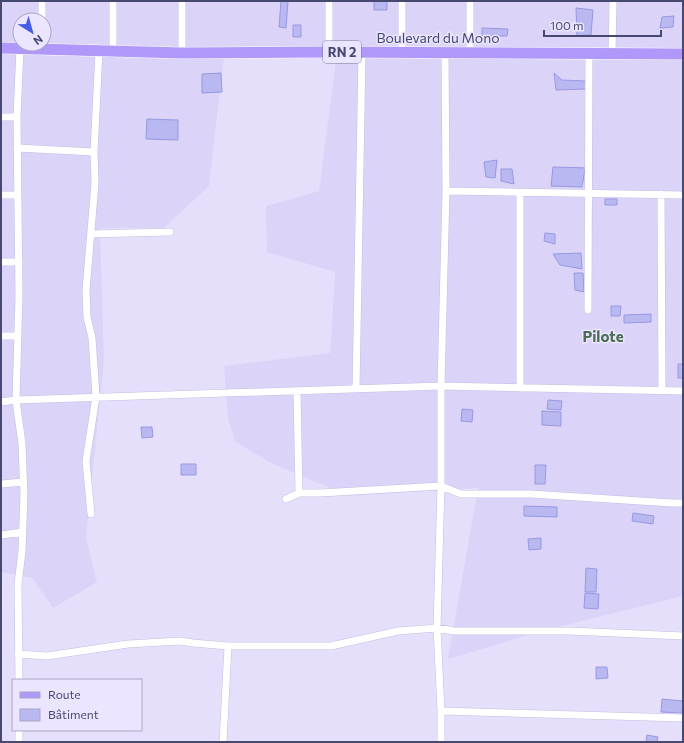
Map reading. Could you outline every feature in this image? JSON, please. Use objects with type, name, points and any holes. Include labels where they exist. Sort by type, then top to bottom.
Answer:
[{"type":"main road","name":"Boulevard du Mono","points":[[52,47],[99,51],[182,53],[444,52],[683,54]]},
{"type":"main road","name":"Boulevard du Mono","points":[[1,48],[12,48]]},
{"type":"street","points":[[42,1],[42,12]]},
{"type":"street","points":[[113,1],[114,51]]},
{"type":"street","points":[[182,1],[182,53]]},
{"type":"street","points":[[329,1],[329,52]]},
{"type":"street","points":[[402,1],[402,53]]},
{"type":"street","points":[[470,1],[470,53]]},
{"type":"street","points":[[612,54],[613,1]]},
{"type":"street","points":[[91,514],[86,461],[96,397],[92,338],[87,317],[86,290],[92,234],[95,183],[94,152],[99,51]]},
{"type":"street","points":[[19,679],[18,584],[22,551],[23,482],[22,444],[16,400],[19,262],[17,117],[20,52]]},
{"type":"street","points":[[441,742],[437,628],[446,192],[444,52]]},
{"type":"street","points":[[356,389],[362,53]]},
{"type":"street","points":[[588,310],[589,53]]},
{"type":"street","points":[[1,117],[17,117]]},
{"type":"street","points":[[17,148],[94,152]]},
{"type":"street","points":[[446,192],[683,195]]},
{"type":"street","points":[[520,192],[520,388]]},
{"type":"street","points":[[661,194],[662,391]]},
{"type":"street","points":[[1,195],[18,195]]},
{"type":"street","points":[[92,234],[170,232]]},
{"type":"street","points":[[1,262],[19,262]]},
{"type":"street","points":[[1,336],[18,336]]},
{"type":"street","points":[[1,402],[16,400],[96,397],[441,386],[683,391]]},
{"type":"street","points":[[297,391],[299,493]]},
{"type":"street","points":[[1,484],[23,482]]},
{"type":"street","points":[[286,499],[299,493],[441,486],[461,494],[531,494],[672,503],[683,502]]},
{"type":"street","points":[[1,536],[22,532]]},
{"type":"street","points":[[18,654],[48,656],[128,644],[180,641],[228,646],[331,646],[398,631],[437,628],[454,631],[570,631],[683,636]]},
{"type":"street","points":[[223,742],[228,646]]},
{"type":"street","points":[[441,711],[683,718]]},
{"type":"street","points":[[19,731],[19,742]]},
{"type":"shaded area","points":[[1,1],[683,1],[683,596],[538,632],[448,659],[478,488],[349,496],[271,463],[236,442],[228,419],[224,366],[330,353],[335,272],[267,252],[266,206],[319,191],[337,53],[224,56],[209,186],[164,228],[100,228],[104,361],[86,538],[97,582],[53,608],[32,578],[1,572]]},
{"type":"building","points":[[281,1],[288,1],[286,28],[279,27]]},
{"type":"building","points":[[374,1],[387,1],[387,10],[374,10]]},
{"type":"building","points":[[576,8],[593,10],[591,35],[577,36]]},
{"type":"building","points":[[674,16],[673,27],[660,28],[662,17]]},
{"type":"building","points":[[293,25],[301,25],[301,37],[293,37]]},
{"type":"building","points":[[482,28],[508,29],[507,36],[482,36]]},
{"type":"building","points":[[221,73],[222,92],[202,93],[202,74]]},
{"type":"building","points":[[554,73],[562,80],[585,81],[586,89],[556,90]]},
{"type":"building","points":[[147,119],[178,120],[178,140],[146,139]]},
{"type":"building","points":[[497,160],[495,178],[486,177],[484,162]]},
{"type":"building","points":[[553,167],[589,168],[585,169],[582,187],[551,186]]},
{"type":"building","points":[[501,169],[512,169],[514,184],[501,181]]},
{"type":"building","points":[[605,199],[617,199],[617,205],[605,205]]},
{"type":"building","points":[[545,233],[555,234],[555,244],[544,241]]},
{"type":"building","points":[[581,253],[582,269],[560,265],[553,254]]},
{"type":"building","points":[[574,273],[583,273],[584,292],[575,290]]},
{"type":"building","points":[[611,306],[621,306],[620,316],[611,316]]},
{"type":"building","points":[[651,314],[651,322],[624,323],[624,315]]},
{"type":"building","points":[[678,364],[683,364],[683,378],[678,378]]},
{"type":"building","points":[[548,400],[562,401],[561,410],[547,409]]},
{"type":"building","points":[[462,409],[473,410],[472,422],[461,421]]},
{"type":"building","points":[[542,411],[561,412],[561,426],[542,425]]},
{"type":"building","points":[[141,427],[152,427],[153,437],[142,438]]},
{"type":"building","points":[[181,464],[196,464],[196,475],[181,475]]},
{"type":"building","points":[[535,465],[546,465],[545,484],[535,484]]},
{"type":"building","points":[[524,506],[557,507],[557,517],[524,516]]},
{"type":"building","points":[[633,513],[654,516],[653,524],[632,521]]},
{"type":"building","points":[[541,538],[541,549],[529,550],[528,539]]},
{"type":"building","points":[[586,568],[597,569],[596,592],[585,592]]},
{"type":"building","points":[[585,593],[599,594],[598,609],[584,608]]},
{"type":"building","points":[[596,667],[607,667],[608,678],[596,679]]},
{"type":"building","points":[[662,699],[683,701],[682,713],[661,712]]},
{"type":"building","points":[[647,735],[658,737],[657,742],[646,742]]},
{"type":"district","name":"Pilote","points":[[603,337]]}]
